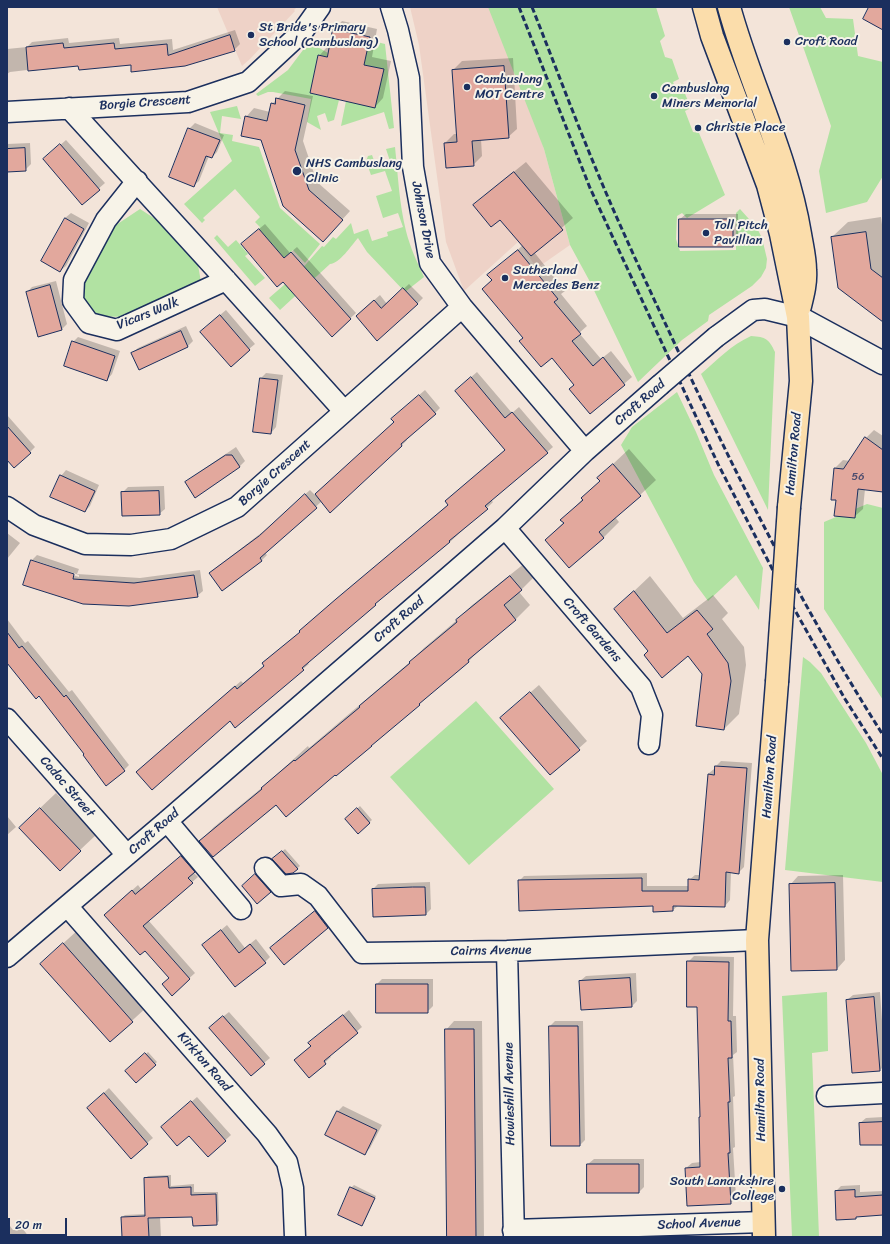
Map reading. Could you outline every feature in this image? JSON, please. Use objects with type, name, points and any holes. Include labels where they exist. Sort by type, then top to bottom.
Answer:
[{"type":"main road","name":"Hamilton Road","points":[[704,7],[712,36],[768,185],[781,234],[798,317],[800,381],[789,507],[757,940],[764,1230]]},
{"type":"main road","name":"Hamilton Road","points":[[729,7],[779,153],[798,219],[805,270],[805,284],[798,317]]},
{"type":"street","name":"Borgie Crescent","points":[[7,112],[188,102],[248,82],[303,31],[320,7]]},
{"type":"street","name":"Johnson Drive","points":[[391,7],[398,30],[408,78],[413,167],[430,263],[462,308],[585,451]]},
{"type":"street","points":[[69,108],[344,411]]},
{"type":"street","name":"Vicars Walk","points":[[137,182],[106,220],[74,280],[73,301],[89,323],[117,330],[226,280]]},
{"type":"street","name":"Borgie Crescent","points":[[7,507],[34,525],[85,544],[131,545],[171,539],[237,507],[462,308]]},
{"type":"street","name":"Croft Road","points":[[7,957],[68,907],[505,528],[585,451],[716,337],[753,310],[765,309],[798,317]]},
{"type":"street","points":[[798,317],[883,363]]},
{"type":"street","name":"Croft Gardens","points":[[505,528],[642,687],[652,715],[649,744]]},
{"type":"street","name":"Cadoc Street","points":[[7,719],[128,855]]},
{"type":"street","points":[[167,821],[241,909]]},
{"type":"street","name":"Cairns Avenue","points":[[265,868],[281,886],[300,884],[318,896],[362,953],[507,951],[757,940]]},
{"type":"street","name":"Kirkton Road","points":[[68,907],[267,1134],[287,1162],[293,1188],[295,1237]]},
{"type":"street","name":"Howieshill Avenue","points":[[507,951],[514,1233]]},
{"type":"street","points":[[827,1096],[883,1093]]},
{"type":"street","name":"School Avenue","points":[[514,1233],[764,1230]]},
{"type":"shaded area","name":"St Bride's Primary School (Cambuslang)","points":[[217,7],[297,7],[294,10],[295,11],[242,66]]},
{"type":"shaded area","points":[[410,7],[497,7],[544,149],[570,245],[537,268],[518,242],[464,291],[446,242],[419,45]]},
{"type":"green space","points":[[488,7],[656,7],[665,36],[660,41],[665,57],[672,59],[679,79],[673,82],[677,92],[683,89],[691,108],[685,111],[693,132],[699,133],[725,195],[687,218],[682,213],[677,216],[676,239],[680,251],[736,250],[736,213],[740,209],[757,228],[762,238],[767,259],[766,268],[761,277],[752,286],[709,315],[708,321],[682,340],[638,382],[589,280],[570,245],[544,149]]},
{"type":"green space","points":[[789,7],[820,7],[826,18],[853,19],[858,56],[883,62],[883,176],[867,202],[826,213],[819,171],[831,126]]},
{"type":"green space","points":[[369,40],[385,44],[394,128],[389,129],[384,112],[341,126],[346,101],[375,107],[383,70],[364,65]]},
{"type":"green space","points":[[309,42],[328,53],[327,57],[318,55],[310,93],[339,100],[334,120],[328,122],[325,113],[317,116],[321,130],[307,122],[311,99],[273,92],[268,92],[258,96],[256,94],[288,70]]},
{"type":"green space","points":[[237,106],[241,119],[222,116],[220,133],[233,135],[232,141],[259,147],[280,208],[320,244],[305,263],[293,250],[284,258],[259,229],[260,227],[255,222],[260,217],[235,189],[203,218],[205,220],[202,223],[184,204],[232,161],[210,112]]},
{"type":"green space","points":[[395,147],[400,200],[406,231],[416,260],[424,277],[405,292],[367,252],[358,238],[338,261],[330,264],[280,310],[269,298],[299,272],[322,246],[324,247],[333,237],[336,239],[351,223],[354,234],[368,229],[372,241],[388,236],[387,232],[403,227],[398,213],[383,218],[376,196],[392,191],[385,171],[371,175],[366,161],[368,156],[372,155],[377,169],[391,164],[386,149]]},
{"type":"green space","points":[[140,209],[160,222],[198,265],[201,282],[123,317],[96,316],[79,296],[95,259],[116,225]]},
{"type":"green space","points":[[217,235],[228,247],[236,240],[248,254],[245,256],[265,278],[255,286],[214,238]]},
{"type":"green space","points":[[751,336],[764,338],[769,341],[775,352],[768,510],[701,374],[731,348]]},
{"type":"green space","points":[[677,392],[714,475],[763,568],[759,610],[736,575],[708,601],[694,582],[621,445],[632,427]]},
{"type":"green space","points":[[867,504],[883,508],[883,700],[824,609],[824,522]]},
{"type":"green space","points":[[803,657],[821,673],[866,743],[883,775],[883,882],[785,870]]},
{"type":"green space","points":[[476,701],[554,789],[469,865],[390,777]]},
{"type":"green space","points":[[827,992],[828,1051],[812,1053],[819,1237],[792,1237],[782,996]]},
{"type":"building","points":[[869,7],[883,7],[883,30],[863,19]]},
{"type":"building","points":[[333,29],[370,37],[364,65],[384,69],[375,108],[310,93],[318,55],[327,57]]},
{"type":"building","points":[[230,35],[235,51],[185,66],[131,72],[131,65],[79,70],[78,66],[28,71],[26,47],[63,43],[64,48],[114,43],[115,49],[167,44],[168,55]]},
{"type":"building","points":[[504,66],[509,138],[472,141],[474,166],[446,168],[444,143],[457,142],[452,70]]},
{"type":"building","points":[[276,98],[305,105],[295,150],[309,190],[343,220],[323,242],[283,206],[261,140],[241,136],[245,116],[267,121],[271,103],[275,104]]},
{"type":"building","points":[[188,128],[220,140],[212,158],[206,156],[194,187],[169,177]]},
{"type":"building","points":[[60,144],[100,190],[82,205],[43,159]]},
{"type":"building","points":[[25,148],[26,171],[7,172],[7,149]]},
{"type":"building","points":[[514,172],[563,230],[531,256],[500,220],[491,227],[473,205]]},
{"type":"building","points":[[65,218],[84,229],[60,272],[41,261]]},
{"type":"building","name":"Toll Pitch Pavillian","points":[[679,219],[733,219],[733,247],[679,247]]},
{"type":"building","points":[[259,229],[284,258],[291,252],[351,319],[332,337],[283,282],[277,287],[241,244]]},
{"type":"building","points":[[866,232],[871,269],[883,278],[883,322],[838,288],[831,237]]},
{"type":"building","points":[[518,250],[558,299],[554,302],[581,334],[572,341],[593,366],[603,357],[625,385],[590,414],[569,389],[574,385],[552,358],[541,367],[519,341],[523,338],[482,289],[492,280],[487,275]]},
{"type":"building","points":[[50,285],[62,330],[38,337],[26,292]]},
{"type":"building","points":[[403,288],[418,304],[377,341],[356,316],[374,300],[381,308]]},
{"type":"building","points":[[220,315],[250,350],[231,367],[200,332]]},
{"type":"building","points":[[181,331],[188,347],[139,370],[131,353]]},
{"type":"building","points":[[72,341],[115,356],[107,381],[64,366]]},
{"type":"building","points":[[471,377],[505,418],[512,412],[548,453],[485,506],[488,509],[375,604],[376,605],[302,668],[304,670],[235,728],[230,721],[152,790],[136,772],[235,686],[237,689],[264,666],[262,663],[448,505],[445,501],[505,450],[455,391]]},
{"type":"building","points":[[260,378],[278,380],[271,434],[253,432]]},
{"type":"building","points":[[419,395],[436,414],[401,444],[402,446],[330,513],[315,494],[394,422],[391,419]]},
{"type":"building","points":[[7,426],[31,453],[14,468],[7,460]]},
{"type":"building","points":[[865,437],[883,450],[883,492],[858,489],[855,518],[834,516],[836,500],[831,500],[834,468],[843,469]]},
{"type":"building","points":[[226,455],[232,455],[240,467],[195,498],[185,482]]},
{"type":"building","points":[[613,464],[641,496],[599,532],[604,538],[569,568],[545,540],[564,523],[560,520],[583,500],[581,498],[600,481],[597,478]]},
{"type":"building","points":[[60,475],[95,491],[85,512],[50,497]]},
{"type":"building","points":[[159,491],[160,515],[122,516],[121,492]]},
{"type":"building","points":[[305,494],[317,508],[260,558],[262,561],[222,591],[209,573],[259,536]]},
{"type":"building","points":[[31,560],[74,574],[73,579],[134,583],[194,575],[198,597],[129,606],[83,604],[23,585]]},
{"type":"building","points":[[510,576],[522,590],[504,605],[516,620],[468,660],[469,662],[419,704],[420,705],[286,817],[276,805],[213,857],[199,841],[262,789],[261,788],[294,760],[295,761],[360,707],[359,706],[410,663],[409,662],[457,622],[456,620]]},
{"type":"building","points":[[634,591],[667,633],[697,610],[713,629],[707,634],[728,663],[731,681],[724,730],[696,726],[702,674],[688,656],[662,678],[644,655],[648,651],[614,609]]},
{"type":"building","points":[[7,632],[19,648],[22,646],[64,697],[66,695],[125,771],[106,786],[83,755],[84,754],[39,696],[36,699],[7,663]]},
{"type":"building","points":[[530,692],[580,750],[550,775],[500,718]]},
{"type":"building","points":[[715,766],[747,768],[739,874],[726,872],[725,907],[673,906],[673,911],[653,912],[653,906],[519,911],[518,880],[642,878],[642,891],[688,891],[688,879],[699,880],[708,774],[714,775]]},
{"type":"building","points":[[40,808],[81,851],[60,871],[19,828]]},
{"type":"building","points":[[357,808],[370,823],[358,834],[345,819]]},
{"type":"building","points":[[282,851],[298,869],[293,873],[286,874],[272,859]]},
{"type":"building","points":[[181,856],[195,872],[188,878],[193,883],[143,926],[190,979],[172,996],[162,984],[169,978],[145,951],[140,955],[104,915],[132,890],[135,894]]},
{"type":"building","points":[[255,874],[271,892],[257,904],[242,886]]},
{"type":"building","points":[[835,883],[837,970],[791,971],[789,884]]},
{"type":"building","points":[[425,887],[426,915],[373,917],[372,889]]},
{"type":"building","points":[[315,911],[328,928],[284,965],[270,948]]},
{"type":"building","points":[[221,930],[239,953],[250,944],[266,963],[235,987],[202,945]]},
{"type":"building","points":[[63,943],[133,1022],[110,1042],[40,964]]},
{"type":"building","points":[[687,961],[729,962],[728,1021],[731,1021],[732,1058],[728,1058],[730,1153],[728,1153],[731,1204],[687,1206],[685,1168],[700,1167],[700,1117],[697,1007],[687,1007]]},
{"type":"building","points":[[630,978],[632,1007],[581,1010],[579,981]]},
{"type":"building","points":[[376,984],[428,984],[428,1013],[376,1013]]},
{"type":"building","points":[[874,997],[880,1071],[852,1073],[846,1000]]},
{"type":"building","points":[[343,1015],[358,1033],[324,1061],[326,1064],[309,1078],[294,1060],[311,1046],[308,1043]]},
{"type":"building","points":[[223,1016],[265,1064],[251,1076],[209,1028]]},
{"type":"building","points":[[549,1026],[578,1026],[580,1146],[551,1146]]},
{"type":"building","points":[[445,1029],[474,1029],[476,1237],[447,1237]]},
{"type":"building","points":[[145,1053],[156,1065],[136,1083],[125,1071]]},
{"type":"building","points":[[104,1093],[148,1144],[131,1159],[87,1108]]},
{"type":"building","points":[[191,1101],[226,1141],[208,1157],[189,1136],[177,1146],[161,1127]]},
{"type":"building","points":[[337,1111],[377,1130],[365,1155],[325,1135]]},
{"type":"building","points":[[883,1122],[883,1145],[860,1145],[859,1123]]},
{"type":"building","points":[[587,1164],[639,1164],[639,1193],[587,1193]]},
{"type":"building","points":[[168,1177],[169,1188],[191,1187],[191,1195],[216,1194],[217,1225],[193,1226],[192,1217],[148,1218],[149,1237],[122,1237],[121,1217],[145,1216],[144,1178]]},
{"type":"building","points":[[350,1187],[375,1198],[362,1226],[338,1215]]},
{"type":"building","points":[[855,1190],[855,1197],[883,1195],[883,1215],[836,1220],[835,1191]]},
{"type":"railway","points":[[519,7],[590,188],[718,464],[779,582],[845,699],[883,759]]},
{"type":"railway","points":[[532,7],[610,203],[703,404],[801,596],[827,643],[883,735]]},
{"type":"place","name":"St Bride's Primary School (Cambuslang)","points":[[251,35]]},
{"type":"place","name":"Croft Road","points":[[787,42]]},
{"type":"place","name":"Cambuslang MOT Centre","points":[[467,87]]},
{"type":"place","name":"Cambuslang Miners Memorial","points":[[654,96]]},
{"type":"place","name":"Christie Place","points":[[698,128]]},
{"type":"place","name":"NHS Cambuslang Clinic","points":[[297,171]]},
{"type":"place","name":"Toll Pitch Pavillian","points":[[706,233]]},
{"type":"place","name":"Sutherland Mercedes Benz","points":[[505,278]]},
{"type":"place","name":"South Lanarkshire College","points":[[782,1189]]}]
